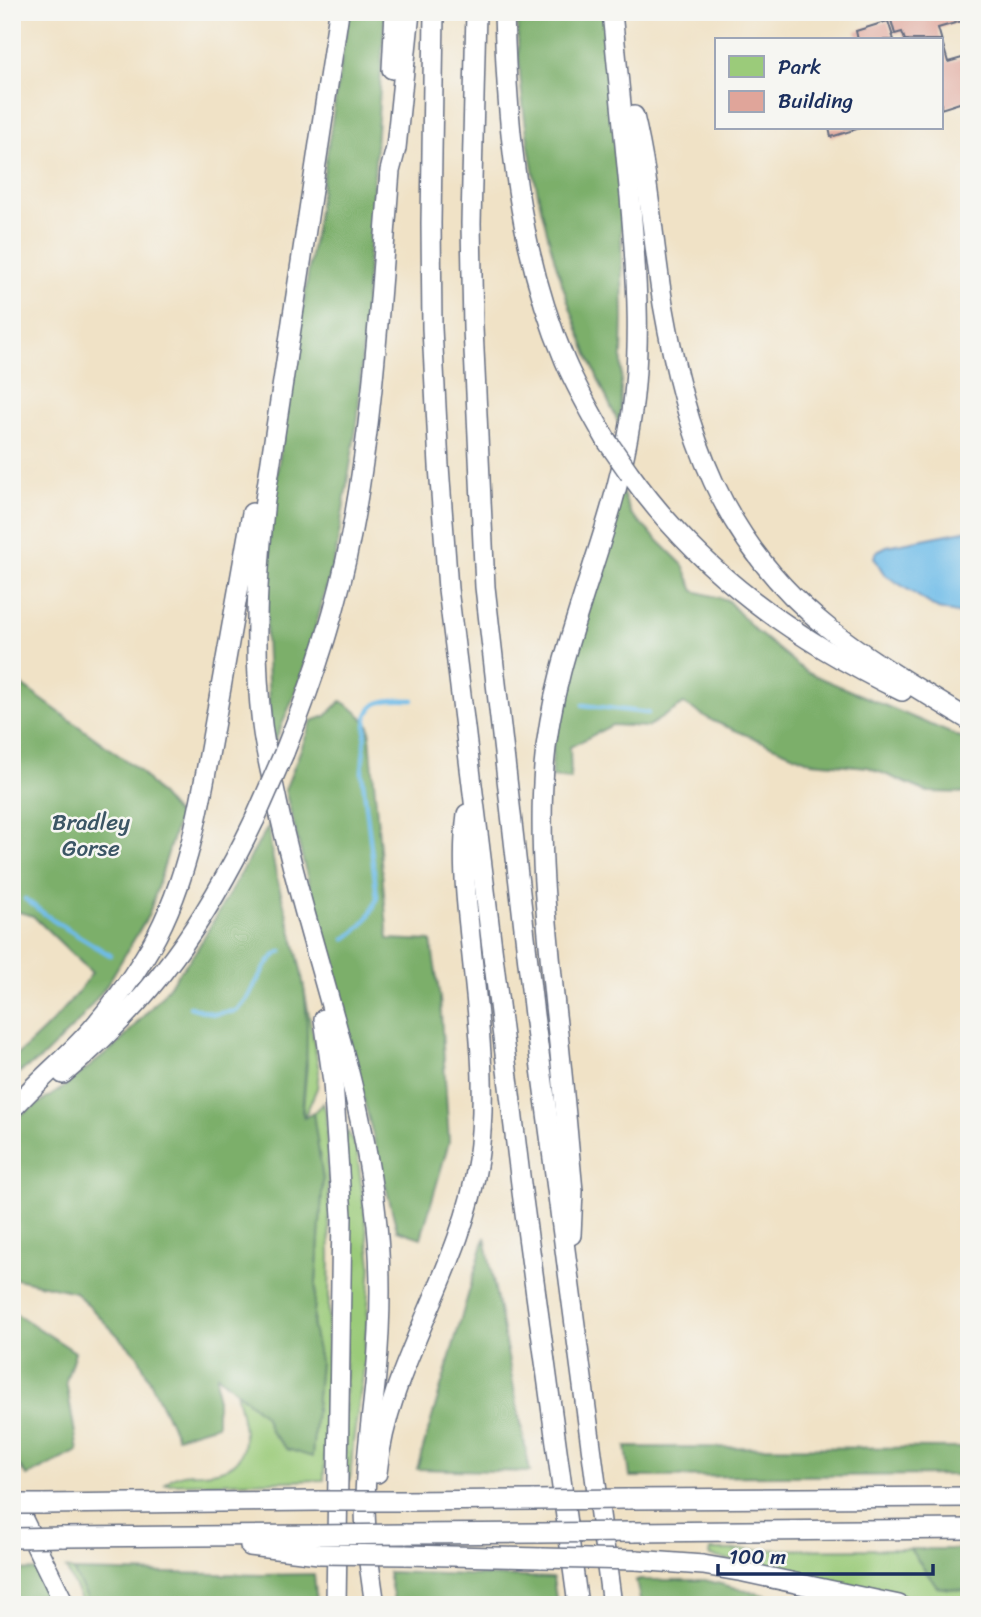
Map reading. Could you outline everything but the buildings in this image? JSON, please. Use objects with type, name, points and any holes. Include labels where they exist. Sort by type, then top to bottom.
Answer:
[{"type":"highway","points":[[339,12],[279,397],[260,547],[257,643],[262,725],[267,754],[286,842],[352,1081],[376,1210],[379,1332],[365,1503],[374,1595]]},
{"type":"highway","points":[[390,172],[387,157],[395,12]]},
{"type":"highway","points":[[14,1106],[52,1083],[82,1058],[132,1009],[189,940],[215,897],[255,819],[302,709],[329,628],[351,536],[367,426],[390,172],[396,148],[410,12]]},
{"type":"highway","points":[[435,12],[431,223],[439,466],[448,589],[522,1192],[578,1605]]},
{"type":"highway","points":[[476,12],[471,223],[485,587],[534,1016],[612,1605]]},
{"type":"highway","points":[[504,12],[507,102],[513,164],[521,216],[534,271],[565,361],[582,398],[607,441],[629,474],[684,541],[749,599],[839,659],[969,721]]},
{"type":"highway","points":[[569,1281],[573,1191],[545,912],[542,800],[552,701],[570,632],[618,482],[630,428],[636,379],[636,270],[612,12]]},
{"type":"highway","points":[[615,47],[635,120],[663,304],[679,386],[700,455],[724,503],[761,561],[824,625],[885,668],[969,721]]},
{"type":"highway","points":[[14,1106],[108,1010],[146,956],[169,911],[201,802],[254,501],[279,397]]},
{"type":"highway","points":[[374,1595],[373,1515],[378,1465],[386,1426],[405,1371],[459,1240],[478,1160],[482,1094],[465,882],[465,828],[471,787]]},
{"type":"highway","points":[[305,914],[333,1082],[341,1179],[336,1605]]},
{"type":"highway","points":[[12,1497],[65,1605]]},
{"type":"highway","points":[[12,1504],[969,1497]]},
{"type":"highway","points":[[319,1544],[405,1534],[969,1529]]},
{"type":"highway","points":[[14,1538],[173,1536],[319,1544],[405,1555],[636,1560],[703,1565],[899,1605]]},
{"type":"green space","points":[[349,12],[385,12],[358,417],[336,553],[301,679],[274,744],[269,707],[266,634],[270,518]]},
{"type":"green space","points":[[517,12],[606,12],[620,183],[623,317],[620,426],[577,327],[545,225],[525,120]]},
{"type":"green space","points":[[621,489],[631,514],[683,565],[694,591],[727,600],[756,631],[806,672],[969,741],[969,793],[927,792],[868,767],[811,762],[713,721],[684,704],[647,727],[612,725],[570,747],[571,779],[551,777],[554,732]]},
{"type":"green space","name":"Bradley Gorse","points":[[12,678],[139,770],[179,817],[149,914],[107,985],[79,1021],[42,1058],[12,1077],[12,1059],[55,1019],[92,973],[33,916],[12,910]]},
{"type":"green space","points":[[341,701],[356,711],[369,725],[388,939],[431,941],[440,998],[449,1142],[421,1238],[397,1230],[285,790],[312,721],[326,716]]},
{"type":"green space","points":[[269,825],[274,865],[299,962],[305,998],[307,1046],[302,1111],[304,1118],[313,1113],[323,1180],[313,1328],[320,1361],[312,1457],[287,1449],[270,1431],[264,1415],[217,1375],[217,1425],[177,1437],[138,1356],[75,1292],[12,1278],[12,1121],[64,1087],[118,1044],[160,998],[196,951]]},
{"type":"green space","points":[[303,983],[319,1070],[317,1088],[304,1118],[307,1065]]},
{"type":"green space","points":[[323,1103],[326,1112],[330,1256],[324,1480],[165,1484],[182,1474],[219,1471],[232,1465],[239,1457],[244,1434],[236,1391],[264,1415],[270,1431],[287,1449],[312,1456],[320,1361],[313,1328],[323,1180],[313,1113]]},
{"type":"green space","points":[[348,1132],[357,1151],[371,1264],[363,1377],[350,1480],[345,1479],[345,1134]]},
{"type":"green space","points":[[485,1237],[530,1472],[417,1469]]},
{"type":"green space","points":[[12,1311],[75,1352],[66,1381],[78,1451],[27,1476],[12,1457]]},
{"type":"green space","points":[[626,1447],[969,1448],[969,1475],[630,1477]]},
{"type":"green space","points":[[910,1549],[937,1587],[969,1591],[969,1605],[923,1600],[710,1556],[711,1550]]},
{"type":"green space","points":[[910,1549],[969,1549],[969,1591],[937,1587]]},
{"type":"green space","points":[[66,1569],[73,1571],[91,1605],[84,1605]]},
{"type":"green space","points":[[39,1570],[57,1605],[12,1605],[12,1571]]},
{"type":"green space","points":[[73,1571],[314,1574],[317,1605],[91,1605]]},
{"type":"green space","points":[[388,1572],[553,1578],[557,1605],[395,1605]]},
{"type":"green space","points":[[636,1580],[705,1580],[803,1605],[641,1605]]},
{"type":"water","points":[[969,530],[969,607],[961,614],[938,609],[884,574],[874,557],[877,551],[887,546]]},
{"type":"waterway","points":[[345,939],[365,921],[377,897],[362,772],[367,715],[370,709],[380,702],[413,700]]},
{"type":"waterway","points":[[583,705],[648,713]]},
{"type":"waterway","points":[[25,899],[54,921],[110,955]]},
{"type":"waterway","points":[[190,1007],[214,1014],[236,1011],[248,997],[268,963],[282,951]]}]
